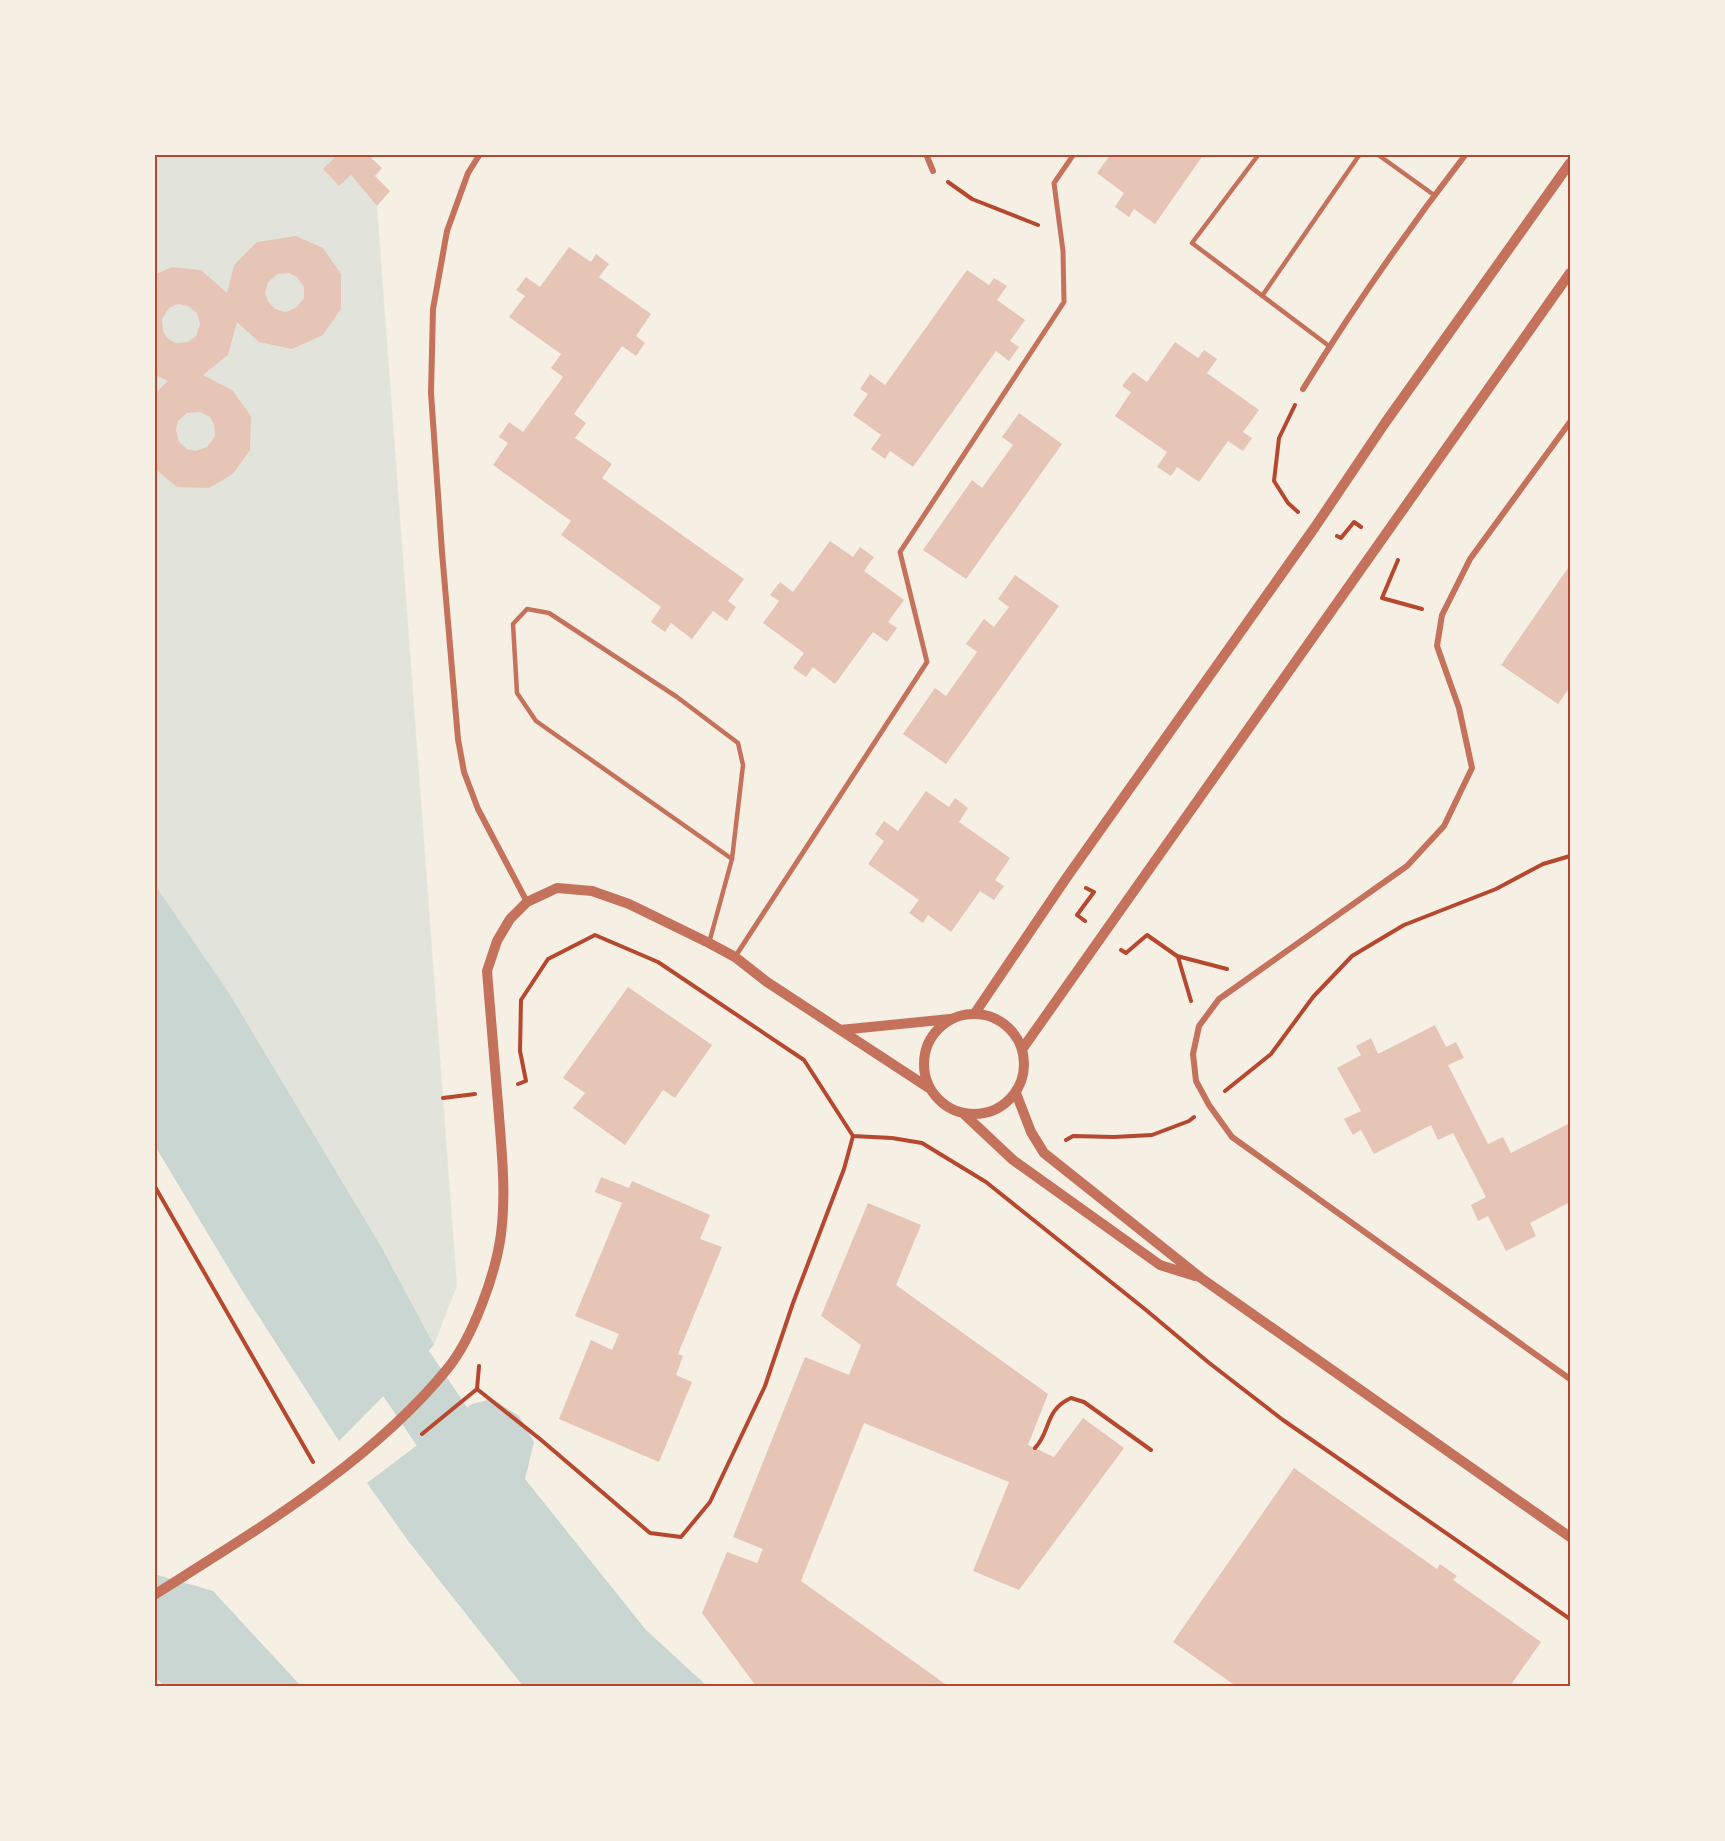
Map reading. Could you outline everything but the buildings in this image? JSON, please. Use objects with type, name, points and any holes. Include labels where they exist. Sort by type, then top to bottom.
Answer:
[{"type":"street","points":[[480,154],[468,173],[447,231],[433,309],[431,393],[458,739],[464,772],[478,809],[527,902]]},
{"type":"street","points":[[926,154],[933,171]]},
{"type":"street","points":[[735,957],[927,662],[900,552],[1064,302],[1063,251],[1054,183],[1074,154]]},
{"type":"street","points":[[1303,388],[1329,346],[1434,195],[1466,154]]},
{"type":"street","points":[[975,1013],[1067,877],[1570,163]]},
{"type":"street","points":[[1023,1048],[1570,273]]},
{"type":"street","points":[[1570,422],[1470,559],[1442,615],[1437,646],[1459,708],[1472,768],[1444,826],[1407,866],[1219,999],[1199,1026],[1193,1054],[1196,1081],[1209,1105],[1232,1137],[1570,1379]]},
{"type":"street","points":[[154,1595],[325,1482],[405,1415],[449,1366],[476,1317],[494,1270],[501,1235],[504,1190],[487,971],[497,941],[510,919],[527,902],[557,888],[592,891],[628,904],[735,957],[767,982],[929,1088],[943,1105],[964,1114],[1013,1160],[1160,1264],[1201,1278]]},
{"type":"street","points":[[840,1030],[950,1019],[975,1013],[1002,1022],[1013,1032],[1023,1048],[1023,1074],[1016,1093],[995,1110],[980,1114],[964,1114]]},
{"type":"street","points":[[929,1088],[924,1073],[923,1057],[928,1042],[937,1029],[950,1019]]},
{"type":"street","points":[[1016,1093],[1031,1132],[1044,1153],[1201,1278],[1570,1537]]},
{"type":"lane","points":[[1259,154],[1192,243],[1329,346]]},
{"type":"lane","points":[[1262,296],[1360,154]]},
{"type":"lane","points":[[1377,154],[1434,195]]},
{"type":"lane","points":[[710,943],[732,859],[743,765],[738,743],[677,698],[549,613],[527,609],[513,624],[517,693],[536,721],[732,859]]},
{"type":"path","points":[[933,171],[972,199],[1060,234]]},
{"type":"path","points":[[1044,1153],[1073,1136],[1152,1135],[1189,1121],[1271,1054],[1313,998],[1352,956],[1404,925],[1496,889],[1543,864],[1570,856]]},
{"type":"path","points":[[1067,877],[1094,892],[1077,915],[1126,953],[1147,935],[1177,956],[1254,974]]},
{"type":"path","points":[[443,1098],[497,1092],[526,1081],[520,1051],[521,1000],[548,959],[595,935],[658,962],[804,1060],[853,1136],[844,1170],[793,1304],[765,1386],[710,1502],[681,1537],[650,1533],[540,1439],[477,1389]]},
{"type":"path","points":[[1177,956],[1199,1026]]},
{"type":"path","points":[[853,1136],[892,1138],[922,1143],[986,1182],[1283,1420],[1570,1619]]},
{"type":"path","points":[[986,1182],[1013,1160]]},
{"type":"path","points":[[154,1185],[325,1482]]},
{"type":"path","points":[[1035,1448],[1041,1442],[1047,1423],[1062,1402],[1071,1398],[1084,1402],[1150,1450]]},
{"type":"shaded area","points":[[154,155],[334,155],[377,206],[457,1286],[434,1345],[382,1248],[229,993],[155,885]]},
{"type":"shaded area","points":[[155,885],[229,993],[382,1248],[434,1345],[339,1441],[243,1292],[155,1146]]},
{"type":"shaded area","points":[[492,1399],[519,1416],[534,1442],[525,1479],[646,1630],[707,1686],[523,1686],[409,1542],[367,1483],[472,1404]]},
{"type":"shaded area","points":[[154,1574],[213,1591],[301,1686],[164,1686],[155,1677]]},
{"type":"waterway","points":[[357,1301],[491,1499]]}]
